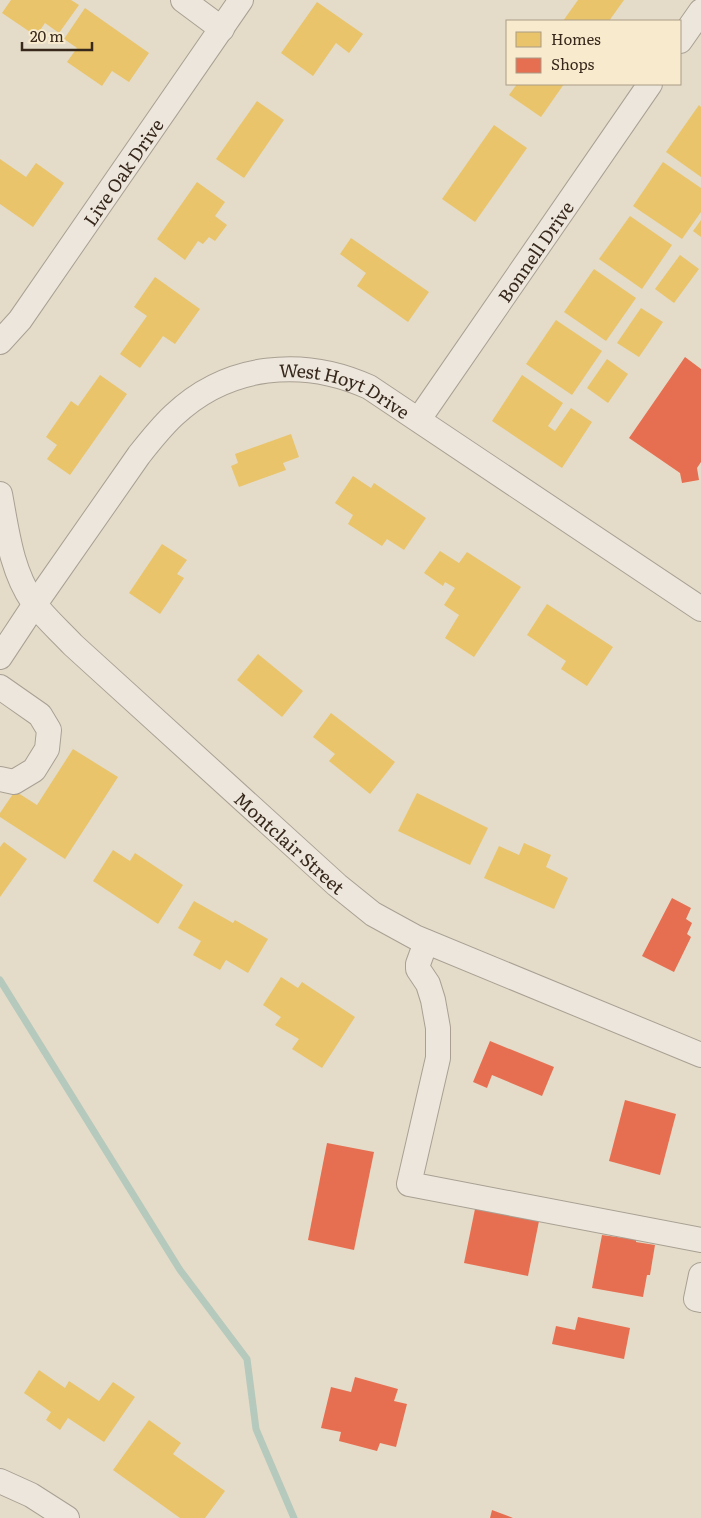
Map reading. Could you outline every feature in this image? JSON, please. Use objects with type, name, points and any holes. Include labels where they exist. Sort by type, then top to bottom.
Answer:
[{"type":"street","points":[[182,0],[222,29]]},
{"type":"street","name":"Live Oak Drive","points":[[0,342],[20,320],[241,0]]},
{"type":"street","points":[[681,40],[701,10]]},
{"type":"street","name":"Bonnell Drive","points":[[419,419],[649,85]]},
{"type":"street","name":"West Hoyt Drive","points":[[0,657],[151,439],[187,404],[221,384],[255,372],[272,369],[288,368],[324,371],[353,379],[369,387],[701,609]]},
{"type":"street","name":"Montclair Street","points":[[0,494],[14,562],[22,582],[35,604],[73,645],[336,885],[373,914],[400,930],[701,1055]]},
{"type":"street","points":[[0,687],[40,715],[49,730],[47,749],[34,770],[14,782],[0,779]]},
{"type":"street","points":[[426,942],[418,969],[428,984],[433,1000],[438,1028],[438,1058],[409,1184],[701,1240]]},
{"type":"street","points":[[701,1275],[696,1299],[701,1300]]},
{"type":"street","points":[[0,1481],[31,1494],[67,1518]]},
{"type":"building: Homes","points":[[11,0],[71,0],[79,5],[59,33],[45,23],[36,36],[2,13]]},
{"type":"building: Homes","points":[[578,0],[624,0],[610,20],[564,20]]},
{"type":"building: Homes","points":[[317,2],[363,34],[349,53],[336,43],[313,76],[281,53]]},
{"type":"building: Homes","points":[[85,8],[149,53],[129,82],[112,71],[102,86],[67,62],[77,48],[64,39]]},
{"type":"building: Homes","points":[[516,85],[563,85],[541,117],[509,95]]},
{"type":"building: Homes","points":[[257,101],[284,120],[244,178],[216,159]]},
{"type":"building: Homes","points":[[699,105],[701,107],[701,177],[666,152]]},
{"type":"building: Homes","points":[[494,125],[527,148],[475,222],[442,199]]},
{"type":"building: Homes","points":[[0,159],[26,177],[36,163],[64,183],[33,227],[0,204]]},
{"type":"building: Homes","points":[[663,162],[701,188],[701,212],[682,239],[633,206]]},
{"type":"building: Homes","points":[[197,182],[225,202],[215,216],[227,225],[215,241],[209,237],[203,244],[198,241],[185,260],[157,239]]},
{"type":"building: Homes","points":[[630,216],[672,245],[642,289],[599,259]]},
{"type":"building: Homes","points":[[701,220],[701,237],[693,231]]},
{"type":"building: Homes","points":[[351,238],[429,292],[408,322],[357,286],[366,273],[340,254]]},
{"type":"building: Homes","points":[[680,255],[699,269],[674,303],[655,289]]},
{"type":"building: Homes","points":[[594,269],[636,298],[606,341],[564,312]]},
{"type":"building: Homes","points":[[155,277],[200,309],[175,344],[163,336],[140,368],[120,354],[147,316],[134,307]]},
{"type":"building: Homes","points":[[641,308],[663,322],[639,357],[617,343]]},
{"type":"building: Homes","points":[[556,320],[602,351],[572,395],[526,364]]},
{"type":"building: Homes","points":[[607,359],[628,374],[608,403],[587,388]]},
{"type":"building: Homes","points":[[100,375],[127,394],[70,475],[47,459],[57,445],[46,437],[71,401],[78,406]]},
{"type":"building: Homes","points":[[522,375],[563,403],[548,426],[555,431],[571,408],[592,422],[562,468],[492,421]]},
{"type":"building: Homes","points":[[291,434],[299,457],[283,463],[286,470],[239,487],[231,466],[238,463],[235,454]]},
{"type":"building: Homes","points":[[353,476],[371,488],[374,483],[426,518],[404,550],[387,539],[382,546],[348,524],[353,515],[335,503]]},
{"type":"building: Homes","points":[[162,544],[187,560],[177,574],[184,578],[160,614],[129,593]]},
{"type":"building: Homes","points":[[440,551],[459,563],[467,552],[521,587],[474,657],[445,638],[459,615],[444,605],[455,588],[445,582],[443,586],[424,573]]},
{"type":"building: Homes","points":[[547,604],[613,647],[587,686],[561,669],[566,661],[527,635]]},
{"type":"building: Homes","points":[[258,654],[303,691],[282,717],[237,680]]},
{"type":"building: Homes","points":[[331,713],[395,762],[370,794],[329,761],[335,754],[313,737]]},
{"type":"building: Homes","points":[[73,749],[118,777],[65,859],[0,817],[0,813],[15,791],[37,805]]},
{"type":"building: Homes","points":[[417,793],[488,828],[470,865],[398,831]]},
{"type":"building: Homes","points":[[4,842],[27,859],[0,897],[0,847]]},
{"type":"building: Homes","points":[[524,843],[551,855],[546,867],[568,878],[554,909],[484,878],[499,846],[519,855]]},
{"type":"building: Homes","points":[[113,850],[130,861],[135,853],[183,885],[158,924],[93,881]]},
{"type":"building: Homes","points":[[194,901],[233,923],[235,920],[268,939],[248,973],[226,960],[220,970],[193,955],[201,941],[178,928]]},
{"type":"building: Homes","points":[[281,977],[298,988],[302,982],[355,1017],[322,1068],[292,1049],[299,1039],[275,1025],[281,1017],[263,1005]]},
{"type":"building: Homes","points":[[39,1370],[65,1388],[69,1381],[99,1401],[113,1382],[135,1397],[104,1442],[68,1418],[60,1430],[46,1420],[51,1412],[24,1393]]},
{"type":"building: Homes","points":[[149,1420],[181,1443],[173,1454],[225,1491],[205,1518],[180,1518],[113,1470]]},
{"type":"building: Shops","points":[[685,357],[701,369],[701,462],[697,468],[699,480],[682,483],[680,473],[629,438]]},
{"type":"building: Shops","points":[[672,898],[691,908],[686,919],[692,923],[687,934],[691,937],[674,972],[642,956]]},
{"type":"building: Shops","points":[[490,1041],[554,1067],[542,1096],[492,1075],[487,1088],[473,1082]]},
{"type":"building: Shops","points":[[625,1100],[676,1114],[660,1175],[609,1161]]},
{"type":"building: Shops","points":[[327,1143],[374,1152],[354,1250],[308,1240]]},
{"type":"building: Shops","points":[[475,1209],[539,1221],[528,1276],[464,1263]]},
{"type":"building: Shops","points":[[625,1233],[637,1235],[636,1242],[655,1245],[650,1275],[647,1275],[643,1297],[592,1288],[602,1235],[624,1238]]},
{"type":"building: Shops","points":[[578,1317],[630,1328],[624,1359],[552,1344],[556,1326],[575,1330]]},
{"type":"building: Shops","points":[[355,1377],[398,1389],[394,1401],[407,1404],[396,1447],[380,1443],[377,1451],[339,1441],[341,1432],[321,1428],[331,1387],[351,1392]]},
{"type":"building: Shops","points":[[492,1510],[513,1518],[490,1518]]},
{"type":"waterway","points":[[0,980],[180,1270],[247,1359],[256,1429],[294,1518]]}]
